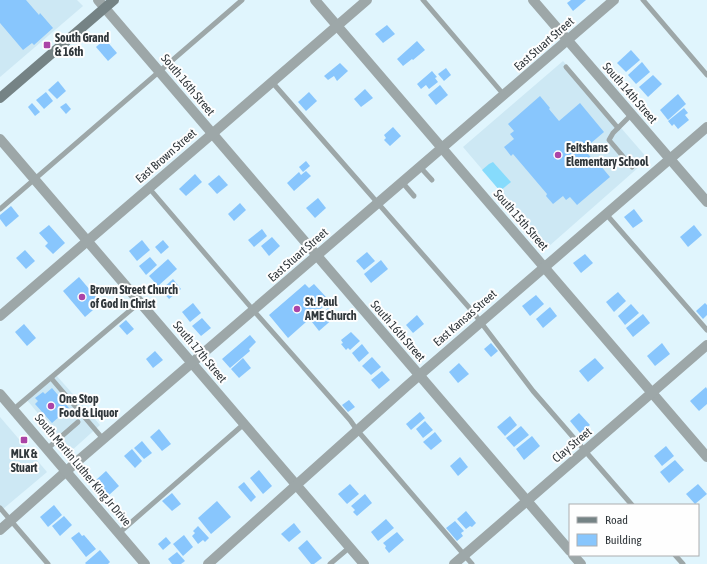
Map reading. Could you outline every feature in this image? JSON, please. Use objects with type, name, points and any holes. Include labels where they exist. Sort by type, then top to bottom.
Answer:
[{"type":"main road","points":[[0,98],[114,0]]},
{"type":"street","name":"South 16th Street","points":[[98,0],[569,550]]},
{"type":"street","name":"South 15th Street","points":[[315,0],[707,457]]},
{"type":"street","name":"East Brown Street","points":[[0,316],[367,0]]},
{"type":"street","name":"South 14th Street","points":[[533,0],[707,202]]},
{"type":"street","name":"East Stuart Street","points":[[0,530],[614,0]]},
{"type":"street","name":"East Kansas Street","points":[[208,564],[296,484],[480,322],[707,127]]},
{"type":"street","name":"South 17th Street","points":[[0,139],[364,564]]},
{"type":"street","name":"Clay Street","points":[[454,564],[707,345]]},
{"type":"street","name":"South Martin Luther King Jr Drive","points":[[0,394],[145,564]]},
{"type":"street","points":[[574,556],[581,564]]},
{"type":"lane","points":[[0,209],[242,0]]},
{"type":"lane","points":[[423,0],[504,95]]},
{"type":"lane","points":[[643,0],[707,76]]},
{"type":"lane","points":[[566,67],[618,128]]},
{"type":"lane","points":[[272,82],[473,312],[533,392],[631,504]]},
{"type":"lane","points":[[631,115],[612,133],[609,140],[632,168]]},
{"type":"lane","points":[[420,167],[432,180]]},
{"type":"lane","points":[[402,182],[414,196]]},
{"type":"lane","points":[[150,188],[472,564]]},
{"type":"lane","points":[[606,214],[707,330]]},
{"type":"lane","points":[[14,409],[140,302]]},
{"type":"lane","points":[[51,378],[104,440]]},
{"type":"lane","points":[[47,448],[78,422]]},
{"type":"lane","points":[[119,533],[244,424]]},
{"type":"lane","points":[[0,508],[48,564]]},
{"type":"lane","points":[[330,564],[350,547]]},
{"type":"lane","points":[[676,556],[683,564]]},
{"type":"shaded area","points":[[0,0],[77,0],[83,6],[0,77]]},
{"type":"shaded area","points":[[563,61],[648,159],[548,247],[463,147]]},
{"type":"shaded area","points":[[493,162],[511,182],[500,191],[482,170]]},
{"type":"shaded area","points":[[56,375],[100,425],[70,452],[27,400]]},
{"type":"shaded area","points":[[0,417],[47,472],[3,509],[0,505]]},
{"type":"building","points":[[0,0],[26,0],[53,28],[34,45],[32,43],[23,50],[0,23]]},
{"type":"building","points":[[571,0],[586,0],[573,11],[567,3]]},
{"type":"building","points":[[387,25],[395,34],[383,43],[375,34]]},
{"type":"building","points":[[105,39],[117,53],[108,61],[96,47]]},
{"type":"building","points":[[417,41],[425,50],[403,66],[397,59]]},
{"type":"building","points":[[631,50],[640,60],[626,72],[617,63]]},
{"type":"building","points":[[642,62],[650,72],[636,84],[628,75]]},
{"type":"building","points":[[340,63],[348,71],[337,81],[334,76],[328,80],[324,76]]},
{"type":"building","points":[[446,68],[451,75],[444,81],[438,74]]},
{"type":"building","points":[[432,71],[437,77],[435,78],[438,82],[429,89],[426,85],[421,89],[417,84]]},
{"type":"building","points":[[653,75],[662,84],[648,97],[639,87]]},
{"type":"building","points":[[58,81],[66,91],[57,99],[48,90]]},
{"type":"building","points":[[440,85],[448,95],[436,105],[428,95]]},
{"type":"building","points":[[365,89],[373,98],[361,107],[354,99]]},
{"type":"building","points":[[46,92],[53,101],[44,109],[36,100]]},
{"type":"building","points":[[309,92],[317,101],[306,111],[298,102]]},
{"type":"building","points":[[678,94],[686,104],[668,120],[660,110]]},
{"type":"building","points":[[540,96],[559,121],[580,103],[604,132],[584,149],[598,166],[600,165],[610,177],[577,205],[570,197],[566,200],[563,196],[553,204],[546,196],[547,194],[513,154],[511,156],[504,147],[514,139],[510,134],[514,131],[508,124]]},
{"type":"building","points":[[32,103],[40,112],[35,116],[28,107]]},
{"type":"building","points":[[66,103],[71,109],[66,114],[60,107]]},
{"type":"building","points":[[684,108],[688,113],[685,115],[689,120],[678,129],[674,124],[672,126],[668,121]]},
{"type":"building","points":[[393,127],[401,136],[390,146],[384,140],[386,138],[384,135]]},
{"type":"building","points":[[306,161],[310,166],[303,172],[299,167]]},
{"type":"building","points":[[306,171],[311,176],[294,191],[287,183],[299,172],[301,175]]},
{"type":"building","points":[[195,174],[202,182],[186,196],[179,189]]},
{"type":"building","points":[[219,175],[228,185],[217,194],[208,184]]},
{"type":"building","points":[[318,198],[326,208],[315,218],[306,208]]},
{"type":"building","points":[[240,203],[246,210],[234,221],[228,214]]},
{"type":"building","points":[[11,206],[19,216],[6,227],[0,219],[0,215]]},
{"type":"building","points":[[634,209],[643,221],[633,228],[624,217]]},
{"type":"building","points":[[49,225],[65,243],[53,254],[45,246],[48,243],[39,233]]},
{"type":"building","points":[[694,225],[702,235],[688,247],[680,237]]},
{"type":"building","points":[[262,229],[267,236],[254,247],[248,240]]},
{"type":"building","points":[[272,237],[280,246],[269,256],[261,246]]},
{"type":"building","points":[[142,240],[150,250],[137,261],[129,251]]},
{"type":"building","points":[[163,240],[169,247],[161,254],[155,247]]},
{"type":"building","points":[[25,250],[35,261],[26,269],[16,258]]},
{"type":"building","points":[[367,252],[375,261],[364,270],[356,261]]},
{"type":"building","points":[[585,254],[593,263],[581,273],[573,263]]},
{"type":"building","points":[[150,257],[157,265],[146,275],[139,266]]},
{"type":"building","points":[[168,259],[177,269],[158,286],[149,276]]},
{"type":"building","points":[[381,260],[388,269],[371,283],[364,274]]},
{"type":"building","points":[[79,277],[101,303],[85,317],[63,291]]},
{"type":"building","points":[[173,279],[181,289],[169,299],[161,290]]},
{"type":"building","points":[[305,284],[309,288],[314,284],[326,297],[320,302],[324,306],[288,338],[269,315]]},
{"type":"building","points":[[618,292],[626,301],[614,312],[606,302]]},
{"type":"building","points":[[536,295],[544,304],[530,316],[522,306]]},
{"type":"building","points":[[193,303],[201,313],[190,322],[182,312]]},
{"type":"building","points":[[705,303],[707,305],[707,315],[703,319],[696,311]]},
{"type":"building","points":[[631,304],[639,313],[625,325],[618,316]]},
{"type":"building","points":[[550,307],[557,316],[543,328],[536,319]]},
{"type":"building","points":[[328,308],[335,317],[319,331],[312,322]]},
{"type":"building","points":[[643,314],[650,323],[633,337],[626,328]]},
{"type":"building","points":[[417,315],[424,324],[413,333],[406,325]]},
{"type":"building","points":[[202,318],[211,328],[201,336],[192,326]]},
{"type":"building","points":[[126,320],[134,329],[127,335],[119,326]]},
{"type":"building","points":[[24,324],[36,338],[27,346],[15,332]]},
{"type":"building","points":[[351,332],[360,341],[350,350],[348,348],[346,350],[341,344],[343,343],[341,340]]},
{"type":"building","points":[[250,335],[256,342],[249,349],[250,351],[230,368],[222,359]]},
{"type":"building","points":[[491,343],[498,351],[491,357],[484,349]]},
{"type":"building","points":[[662,343],[670,354],[655,366],[647,356]]},
{"type":"building","points":[[362,344],[369,353],[359,362],[352,353]]},
{"type":"building","points":[[155,351],[163,360],[153,368],[146,359]]},
{"type":"building","points":[[372,357],[381,367],[371,375],[362,366]]},
{"type":"building","points":[[243,358],[251,368],[239,378],[231,369]]},
{"type":"building","points":[[595,358],[604,368],[588,382],[579,371]]},
{"type":"building","points":[[459,363],[469,374],[458,383],[449,372]]},
{"type":"building","points":[[382,371],[390,380],[379,389],[371,380]]},
{"type":"building","points":[[706,387],[707,404],[699,411],[690,401]]},
{"type":"building","points":[[52,388],[69,408],[52,423],[35,404],[38,401],[35,398],[43,392],[45,394]]},
{"type":"building","points":[[349,400],[355,407],[348,412],[342,405]]},
{"type":"building","points":[[420,412],[425,418],[411,430],[406,424]]},
{"type":"building","points":[[579,413],[590,425],[580,433],[570,421]]},
{"type":"building","points":[[510,416],[517,425],[505,436],[497,427]]},
{"type":"building","points":[[425,421],[433,430],[423,438],[416,429]]},
{"type":"building","points":[[521,426],[529,435],[514,447],[506,438]]},
{"type":"building","points":[[159,429],[171,444],[162,451],[150,437]]},
{"type":"building","points":[[435,432],[442,441],[431,450],[423,442]]},
{"type":"building","points":[[532,436],[540,446],[524,460],[516,449]]},
{"type":"building","points":[[142,441],[152,453],[144,459],[134,448]]},
{"type":"building","points":[[666,446],[674,456],[662,466],[654,456]]},
{"type":"building","points":[[132,449],[142,461],[135,468],[124,456]]},
{"type":"building","points":[[460,457],[468,467],[458,476],[450,466]]},
{"type":"building","points":[[675,460],[684,470],[669,483],[660,472]]},
{"type":"building","points":[[259,470],[272,486],[263,494],[250,478]]},
{"type":"building","points":[[106,471],[119,486],[109,495],[96,480]]},
{"type":"building","points":[[244,482],[256,497],[251,502],[238,487]]},
{"type":"building","points":[[350,484],[359,494],[347,504],[338,494]]},
{"type":"building","points":[[698,484],[707,494],[695,504],[686,494]]},
{"type":"building","points":[[172,493],[181,504],[172,511],[162,501]]},
{"type":"building","points":[[365,494],[372,503],[357,516],[353,512],[355,510],[351,506]]},
{"type":"building","points":[[217,501],[231,517],[211,534],[198,518]]},
{"type":"building","points":[[54,505],[62,515],[48,527],[40,517]]},
{"type":"building","points":[[466,511],[476,523],[472,527],[470,526],[466,529],[457,519]]},
{"type":"building","points":[[64,516],[72,525],[60,536],[52,526]]},
{"type":"building","points":[[386,519],[394,528],[378,541],[371,532]]},
{"type":"building","points":[[455,521],[464,531],[461,533],[463,536],[457,541],[446,528]]},
{"type":"building","points":[[294,523],[301,532],[289,542],[281,534]]},
{"type":"building","points":[[198,526],[209,538],[205,542],[203,540],[198,544],[192,536],[195,533],[193,531]]},
{"type":"building","points":[[79,532],[82,536],[84,535],[96,549],[86,557],[71,538]]},
{"type":"building","points":[[397,532],[404,540],[389,553],[383,543]]},
{"type":"building","points":[[184,535],[193,547],[183,556],[173,544]]},
{"type":"building","points":[[166,537],[171,543],[163,550],[158,544]]},
{"type":"building","points":[[307,540],[322,558],[314,564],[311,564],[298,548]]},
{"type":"building","points":[[100,550],[110,562],[108,564],[85,563]]},
{"type":"building","points":[[177,552],[185,561],[181,564],[172,564],[168,559]]},
{"type":"place","name":"South Grand & 16th","points":[[47,45]]},
{"type":"place","name":"Feitshans Elementary School","points":[[558,155]]},
{"type":"place","name":"Brown Street Church of God in Christ","points":[[82,297]]},
{"type":"place","name":"St. Paul AME Church","points":[[297,309]]},
{"type":"place","name":"One Stop Food & Liquor","points":[[51,406]]},
{"type":"place","name":"MLK & Stuart","points":[[24,440]]}]
